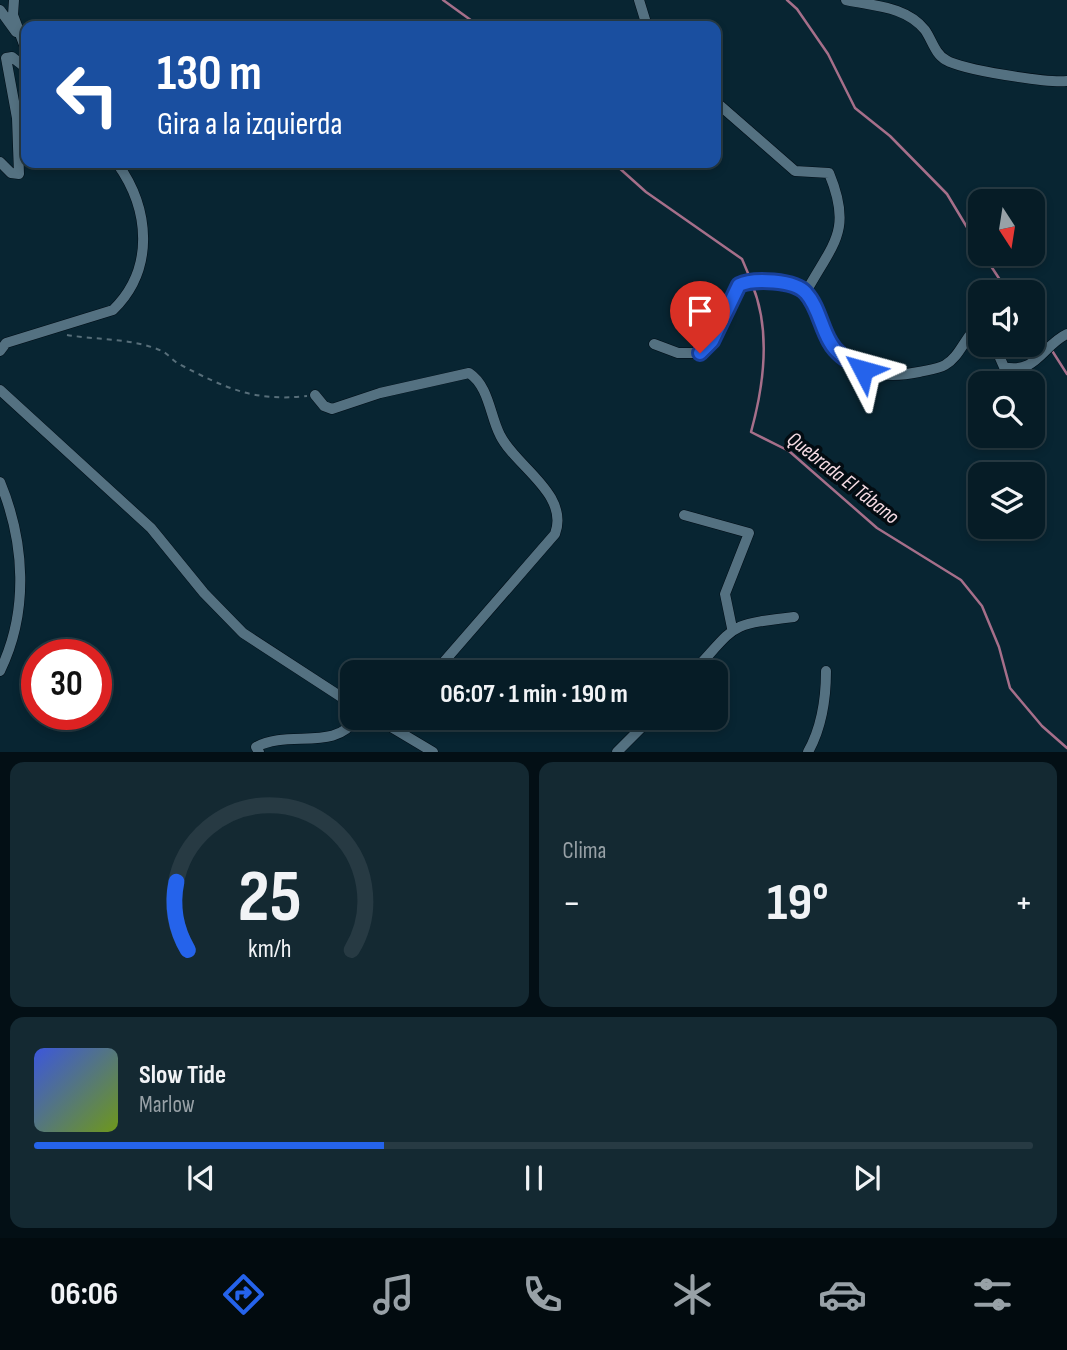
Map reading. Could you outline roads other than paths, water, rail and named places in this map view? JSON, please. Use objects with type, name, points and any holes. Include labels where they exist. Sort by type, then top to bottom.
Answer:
[{"type":"street","points":[[14,0],[13,15],[20,38]]},
{"type":"street","points":[[639,0],[645,21]]},
{"type":"street","points":[[846,0],[884,5],[914,21],[927,33],[940,56],[957,65],[1067,81]]},
{"type":"street","points":[[0,10],[20,38]]},
{"type":"street","points":[[0,162],[12,173],[19,174],[17,118],[6,58],[12,57],[21,64]]},
{"type":"street","points":[[721,108],[795,171],[829,173],[840,200],[838,239],[806,292]]},
{"type":"street","points":[[0,351],[6,343],[113,310],[124,300],[140,267],[145,243],[142,222],[130,184],[120,168]]},
{"type":"street","points":[[653,344],[678,353],[700,353],[712,341],[736,289],[745,282],[796,286],[806,292],[830,343],[842,356],[863,370],[881,376],[899,376],[943,367],[953,360],[968,338]]},
{"type":"street","points":[[1045,354],[1058,338],[1067,334]]},
{"type":"street","points":[[1000,357],[1004,366],[1016,370],[1038,362],[1042,357]]},
{"type":"street","points":[[316,395],[324,407],[332,409],[380,393],[469,373],[479,383],[506,446],[544,488],[557,513],[559,523],[555,534],[445,660]]},
{"type":"street","points":[[0,390],[151,528],[204,593],[243,633],[340,696]]},
{"type":"street","points":[[0,482],[22,557],[14,640],[0,671]]},
{"type":"street","points":[[684,515],[749,533],[725,594],[732,628]]},
{"type":"street","points":[[704,660],[732,628],[748,623],[794,617]]},
{"type":"street","points":[[808,751],[818,731],[826,695],[826,671]]},
{"type":"street","points":[[255,750],[269,740],[336,737],[347,730]]},
{"type":"street","points":[[404,730],[433,751]]},
{"type":"street","points":[[617,751],[639,730]]},
{"type":"waterway","name":"Quebrada El Tábano","points":[[443,0],[472,21]]},
{"type":"waterway","points":[[787,0],[797,9],[828,54],[855,108],[890,136],[947,194],[968,229]]},
{"type":"waterway","name":"Quebrada El Tábano","points":[[619,168],[646,192],[742,259],[750,278]]},
{"type":"waterway","points":[[991,266],[1000,280]]},
{"type":"waterway","name":"Quebrada El Tábano","points":[[752,284],[762,320],[764,358],[751,432],[789,451],[877,528],[961,580],[982,606],[999,647],[1010,688],[1042,726],[1067,748]]},
{"type":"waterway","points":[[1051,349],[1067,374]]}]
